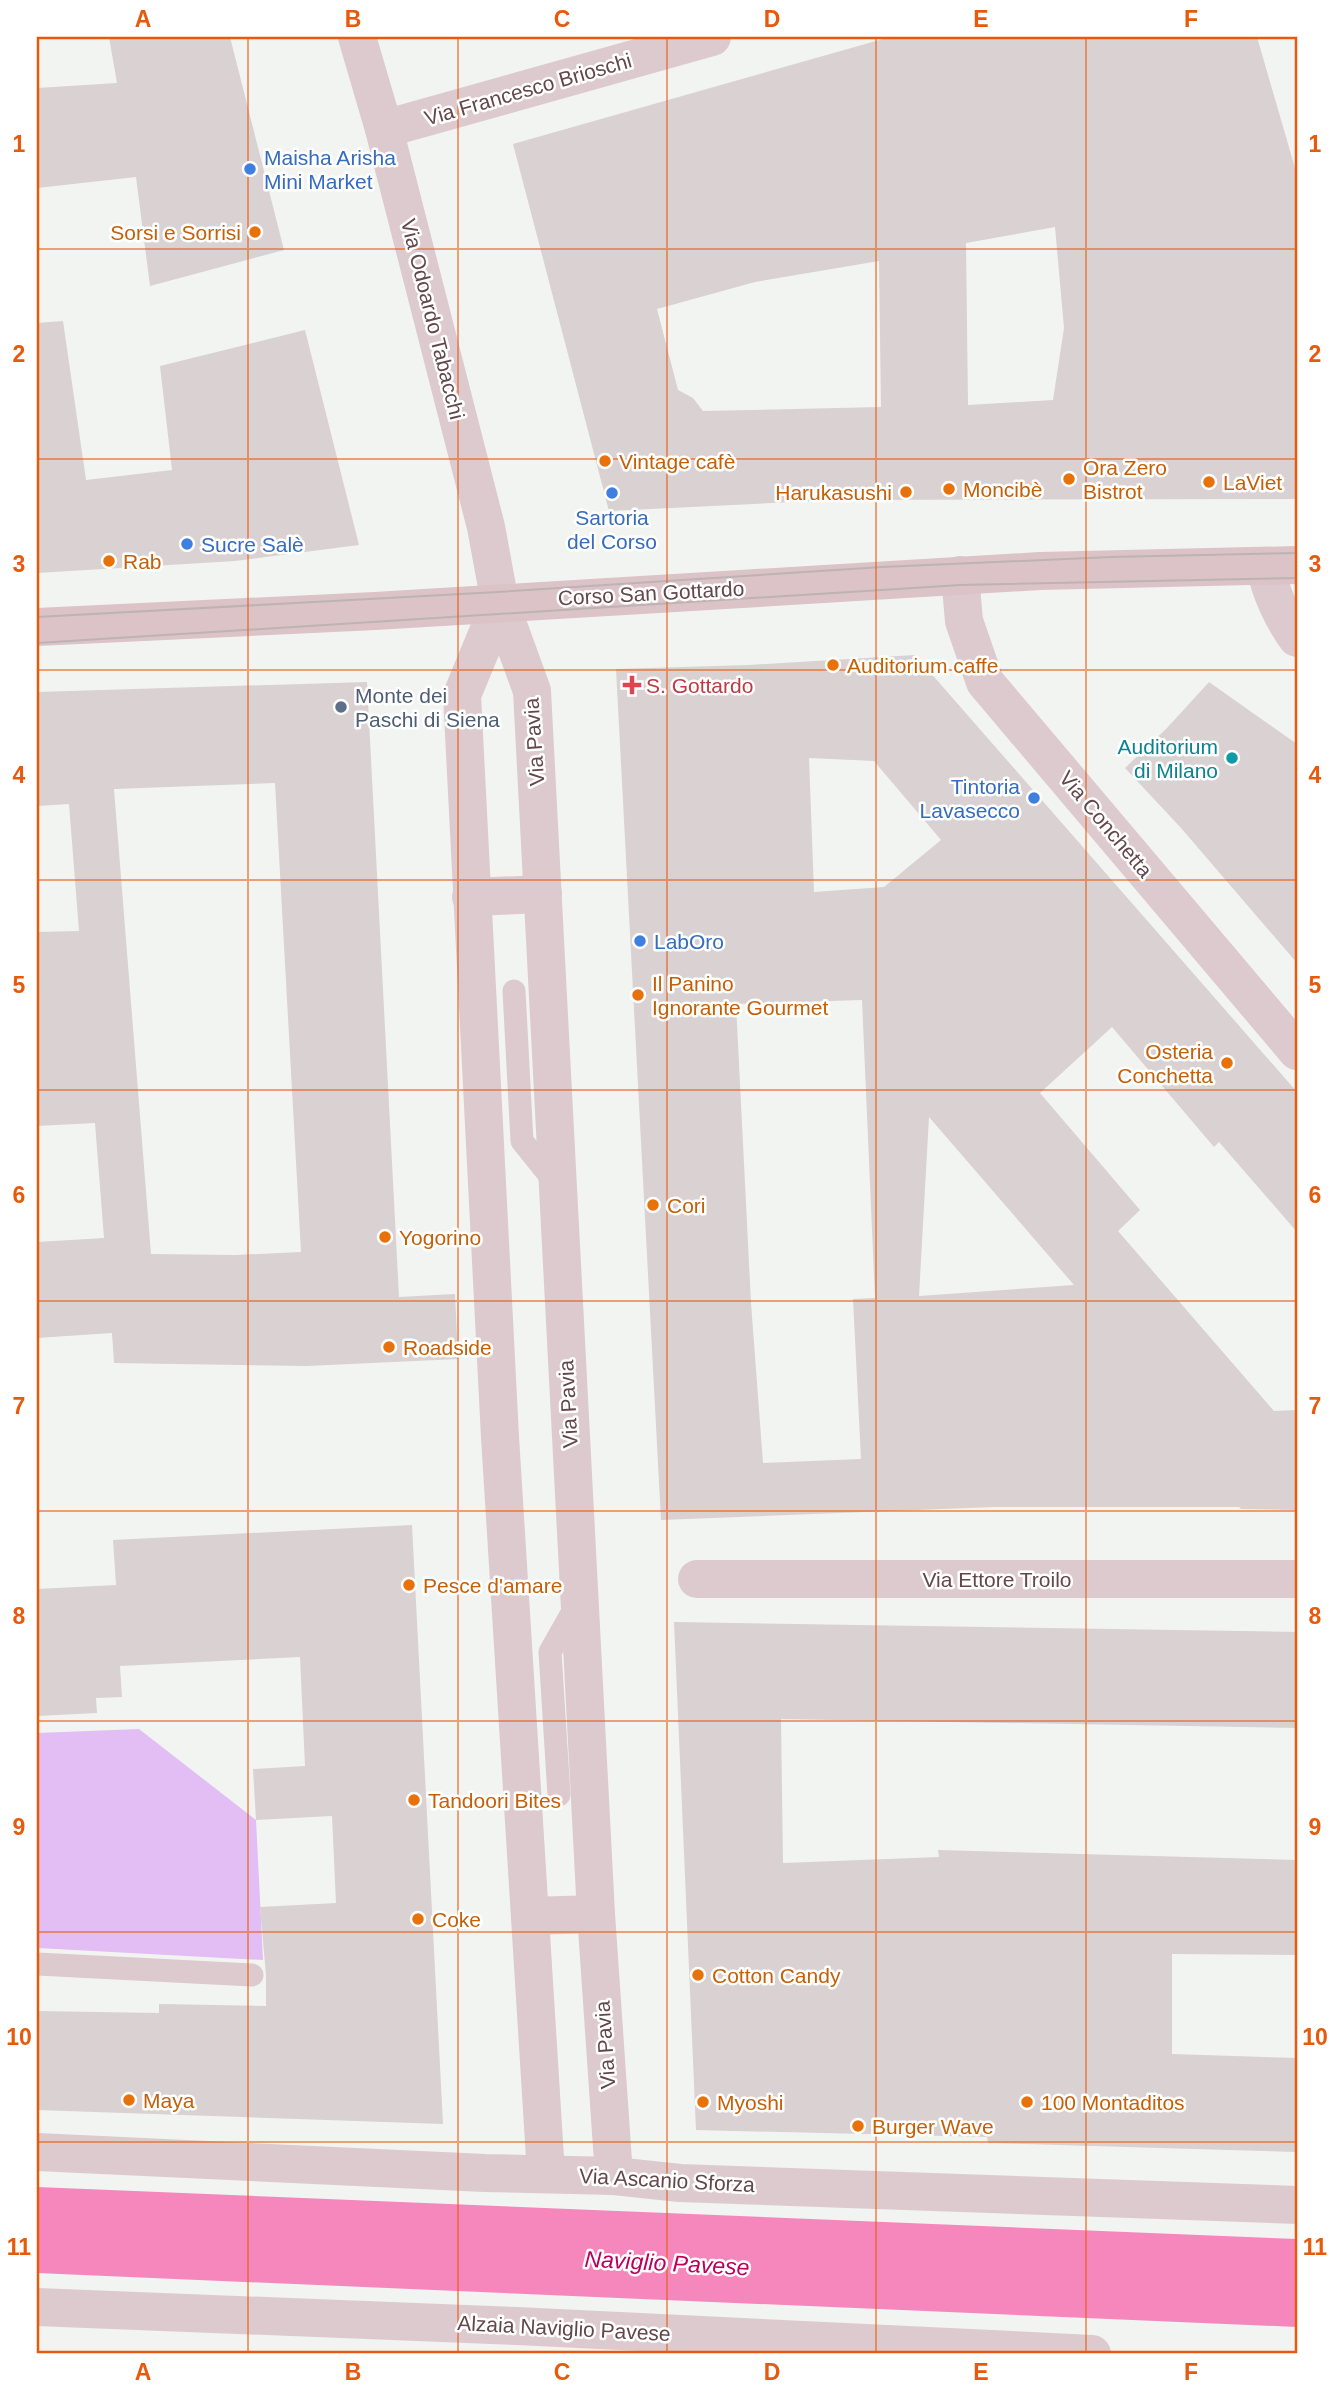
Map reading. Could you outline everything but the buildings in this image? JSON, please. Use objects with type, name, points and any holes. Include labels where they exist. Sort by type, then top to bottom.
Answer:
[{"type":"street","name":"Via Odoardo Tabacchi","points":[[357,37],[384,129],[486,527],[500,603]]},
{"type":"street","name":"Via Francesco Brioschi","points":[[384,129],[712,37]]},
{"type":"street","name":"Corso San Gottardo","points":[[37,627],[960,575],[1281,566]]},
{"type":"street","points":[[1281,566],[1268,578],[1287,625],[1297,638]]},
{"type":"street","name":"Via Conchetta","points":[[960,575],[964,621],[985,682],[1297,1051]]},
{"type":"street","name":"Via Pavia","points":[[500,603],[532,691],[596,1914],[614,2176]]},
{"type":"street","points":[[500,603],[462,695],[500,1437],[546,2174]]},
{"type":"street","points":[[471,897],[543,894]]},
{"type":"street","name":"Via Ettore Troilo","points":[[697,1580],[1297,1579]]},
{"type":"street","points":[[530,1916],[596,1914]]},
{"type":"street","name":"Via Ascanio Sforza","points":[[37,2152],[485,2173],[614,2176],[680,2183],[1297,2204]]},
{"type":"street","name":"Alzaia Naviglio Pavese","points":[[37,2307],[518,2340],[1091,2354]]},
{"type":"lane","points":[[514,991],[523,1141],[557,1185]]},
{"type":"lane","points":[[559,1795],[550,1652],[579,1601]]},
{"type":"lane","points":[[37,1964],[252,1975]]},
{"type":"shaded area","points":[[139,1729],[256,1820],[263,1960],[37,1948],[37,1733]]},
{"type":"water","name":"Naviglio Pavese","points":[[37,2187],[1297,2239],[1297,2327],[37,2273]]},
{"type":"tram line","points":[[37,617],[498,592],[882,567],[1111,557],[1297,553]]},
{"type":"tram line","points":[[37,643],[961,585],[1297,578]]},
{"type":"place","name":"Maisha Arisha Mini Market","points":[[250,169]]},
{"type":"place","name":"Sorsi e Sorrisi","points":[[255,232]]},
{"type":"place","name":"Vintage cafè","points":[[605,461]]},
{"type":"place","name":"Ora Zero Bistrot","points":[[1069,479]]},
{"type":"place","name":"LaViet","points":[[1209,482]]},
{"type":"place","name":"Moncibè","points":[[949,489]]},
{"type":"place","name":"Harukasushi","points":[[906,492]]},
{"type":"place","name":"Sartoria del Corso","points":[[612,493]]},
{"type":"place","name":"Sucre Salè","points":[[187,544]]},
{"type":"place","name":"Rab","points":[[109,561]]},
{"type":"place","name":"Auditorium caffe","points":[[833,665]]},
{"type":"place","name":"S. Gottardo","points":[[632,685]]},
{"type":"place","name":"Monte dei Paschi di Siena","points":[[341,707]]},
{"type":"place","name":"Auditorium di Milano","points":[[1232,758]]},
{"type":"place","name":"Tintoria Lavasecco","points":[[1034,798]]},
{"type":"place","name":"LabOro","points":[[640,941]]},
{"type":"place","name":"Il Panino Ignorante Gourmet","points":[[638,995]]},
{"type":"place","name":"Osteria Conchetta","points":[[1227,1063]]},
{"type":"place","name":"Cori","points":[[653,1205]]},
{"type":"place","name":"Yogorino","points":[[385,1237]]},
{"type":"place","name":"Roadside","points":[[389,1347]]},
{"type":"place","name":"Pesce d'amare","points":[[409,1585]]},
{"type":"place","name":"Tandoori Bites","points":[[414,1800]]},
{"type":"place","name":"Coke","points":[[418,1919]]},
{"type":"place","name":"Cotton Candy","points":[[698,1975]]},
{"type":"place","name":"Maya","points":[[129,2100]]},
{"type":"place","name":"Myoshi","points":[[703,2102]]},
{"type":"place","name":"100 Montaditos","points":[[1027,2102]]},
{"type":"place","name":"Burger Wave","points":[[858,2126]]}]
